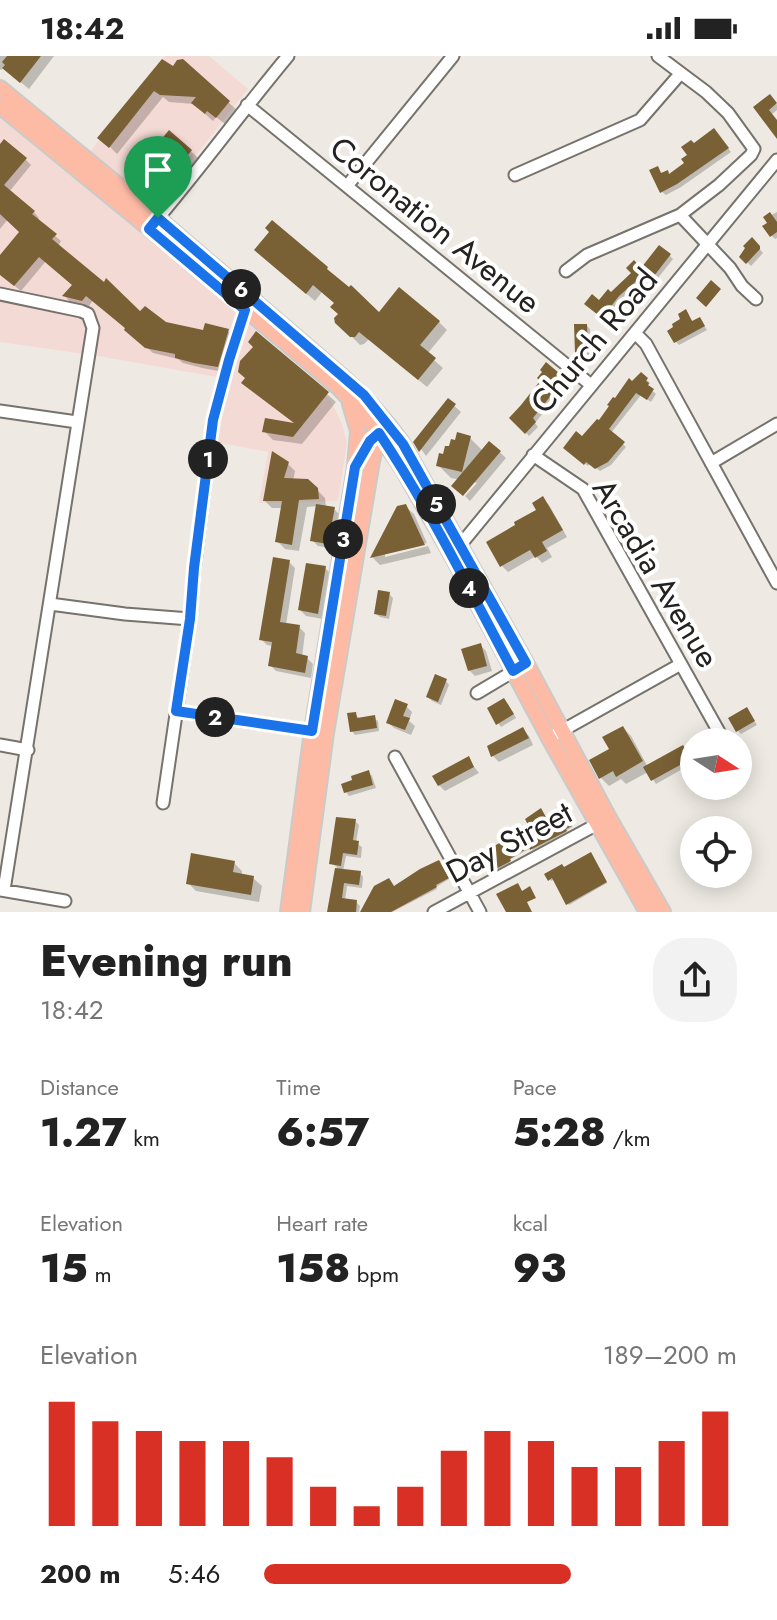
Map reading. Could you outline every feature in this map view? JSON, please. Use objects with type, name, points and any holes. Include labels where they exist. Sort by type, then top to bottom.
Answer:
[{"type":"main road","points":[[0,88],[4,107],[153,223],[364,395],[383,429],[372,461],[319,732],[288,912]]},
{"type":"main road","points":[[153,223],[245,310],[403,444],[455,550],[603,821],[647,912]]},
{"type":"main road","points":[[302,912],[319,732],[355,467],[358,431],[349,400]]},
{"type":"main road","points":[[355,467],[370,441],[383,429]]},
{"type":"main road","points":[[603,821],[663,912]]},
{"type":"street","points":[[153,223],[288,56]]},
{"type":"street","points":[[347,186],[453,56]]},
{"type":"street","points":[[566,271],[587,255],[680,215],[719,185],[754,149],[728,113],[658,56]]},
{"type":"street","points":[[515,175],[640,120],[680,74]]},
{"type":"street","name":"Coronation Avenue","points":[[247,105],[591,385]]},
{"type":"street","name":"Church Road","points":[[455,550],[777,160]]},
{"type":"street","points":[[680,215],[756,299]]},
{"type":"street","points":[[0,294],[81,311],[88,314],[93,328],[28,750],[2,890],[65,901]]},
{"type":"street","points":[[163,803],[190,619],[213,420],[245,310]]},
{"type":"street","points":[[635,333],[646,344],[777,583]]},
{"type":"street","points":[[0,411],[77,422]]},
{"type":"street","points":[[711,463],[777,424]]},
{"type":"street","name":"Arcadia Avenue","points":[[533,455],[583,489],[717,728]]},
{"type":"street","points":[[50,604],[190,619]]},
{"type":"street","points":[[556,735],[681,664]]},
{"type":"street","points":[[477,693],[520,667]]},
{"type":"street","points":[[176,711],[319,732]]},
{"type":"street","points":[[0,745],[28,750]]},
{"type":"street","points":[[395,757],[480,912]]},
{"type":"street","name":"Day Street","points":[[434,912],[603,821]]},
{"type":"shaded area","points":[[165,56],[209,56],[248,89],[155,207],[89,153]]},
{"type":"shaded area","points":[[0,117],[248,322],[331,401],[347,442],[338,501],[259,503],[268,452],[215,442],[228,379],[0,342]]},
{"type":"building","points":[[7,56],[41,56],[20,83],[2,68]]},
{"type":"building","points":[[162,59],[173,66],[177,60],[183,59],[230,101],[216,118],[191,103],[196,97],[160,95],[154,91],[109,148],[97,138]]},
{"type":"building","points":[[770,94],[777,103],[769,110],[777,120],[777,139],[753,107]]},
{"type":"building","points":[[714,128],[729,148],[660,193],[649,170],[658,166],[661,173],[668,170],[669,174],[684,163],[681,159],[687,155],[681,147],[691,140],[694,143]]},
{"type":"building","points":[[169,130],[192,150],[159,189],[136,170]]},
{"type":"building","points":[[4,139],[27,158],[4,185],[57,234],[52,239],[104,282],[106,278],[140,311],[145,306],[166,322],[203,330],[205,323],[229,329],[218,367],[145,348],[86,296],[82,301],[62,296],[72,285],[39,257],[14,286],[0,275],[0,255],[19,232],[0,214],[0,144]]},
{"type":"building","points":[[770,212],[777,222],[777,232],[770,237],[762,226],[767,223],[763,217]]},
{"type":"building","points":[[272,220],[379,312],[399,287],[440,321],[420,345],[436,358],[418,380],[359,332],[355,337],[350,337],[335,323],[334,318],[338,314],[330,307],[334,303],[313,285],[306,294],[254,250],[269,232],[265,228]]},
{"type":"building","points":[[752,237],[760,249],[746,264],[739,257],[745,248],[743,246]]},
{"type":"building","points":[[659,245],[671,254],[654,276],[648,271],[619,296],[602,318],[584,304],[592,294],[599,300],[608,289],[611,292],[631,273],[626,268],[634,260],[641,268]]},
{"type":"building","points":[[711,280],[721,289],[706,307],[696,298]]},
{"type":"building","points":[[686,309],[692,321],[700,317],[705,326],[674,343],[667,331],[680,319],[678,314]]},
{"type":"building","points":[[574,324],[587,324],[588,353],[575,353]]},
{"type":"building","points":[[256,331],[329,392],[293,437],[262,432],[265,418],[294,423],[241,383],[245,378],[238,372],[240,361],[253,347],[248,342]]},
{"type":"building","points":[[546,362],[565,378],[533,418],[536,422],[525,434],[509,418],[540,381],[537,378]]},
{"type":"building","points":[[641,372],[654,389],[647,400],[636,393],[609,429],[625,442],[608,462],[595,469],[586,462],[584,465],[563,448],[576,431],[582,436],[599,420],[629,378],[632,381]]},
{"type":"building","points":[[448,398],[456,404],[419,452],[413,442]]},
{"type":"building","points":[[457,432],[471,436],[462,472],[436,466],[439,453],[443,454],[451,439],[455,440]]},
{"type":"building","points":[[489,441],[501,451],[463,496],[451,486]]},
{"type":"building","points":[[272,451],[289,462],[284,478],[308,479],[318,488],[319,499],[299,500],[292,545],[275,542],[282,501],[263,501]]},
{"type":"building","points":[[543,496],[563,530],[542,542],[547,551],[535,558],[530,550],[500,567],[486,542],[536,510],[532,503]]},
{"type":"building","points":[[316,504],[335,507],[328,544],[310,541]]},
{"type":"building","points":[[406,504],[425,545],[370,558],[397,506]]},
{"type":"building","points":[[273,557],[290,560],[280,622],[300,625],[296,653],[308,656],[305,673],[268,666],[272,642],[259,640]]},
{"type":"building","points":[[306,563],[326,566],[318,614],[298,610]]},
{"type":"building","points":[[378,590],[390,592],[386,616],[374,614]]},
{"type":"building","points":[[481,643],[487,666],[468,671],[461,649]]},
{"type":"building","points":[[435,674],[447,679],[438,702],[426,697]]},
{"type":"building","points":[[504,698],[514,714],[496,725],[487,708]]},
{"type":"building","points":[[395,699],[408,704],[403,716],[410,718],[405,730],[386,723]]},
{"type":"building","points":[[747,707],[755,721],[743,728],[734,728],[728,718]]},
{"type":"building","points":[[356,712],[357,718],[375,715],[377,728],[350,732],[347,713]]},
{"type":"building","points":[[623,726],[643,761],[616,777],[613,771],[599,779],[589,760],[609,749],[602,737]]},
{"type":"building","points":[[523,727],[529,738],[491,757],[487,746]]},
{"type":"building","points":[[680,747],[680,765],[651,781],[643,767]]},
{"type":"building","points":[[469,756],[474,767],[438,786],[432,776]]},
{"type":"building","points":[[369,770],[373,785],[344,793],[341,784],[352,780],[351,776]]},
{"type":"building","points":[[541,808],[547,819],[565,809],[572,826],[530,850],[529,847],[488,873],[484,866],[480,868],[474,857],[529,827],[525,819]]},
{"type":"building","points":[[336,817],[356,819],[353,840],[359,841],[357,855],[343,853],[341,866],[329,864]]},
{"type":"building","points":[[591,852],[607,882],[566,905],[552,878],[548,881],[544,874]]},
{"type":"building","points":[[191,853],[235,861],[233,872],[254,876],[251,895],[186,884]]},
{"type":"building","points":[[439,860],[449,878],[437,887],[391,912],[360,912],[374,886],[389,878],[394,886]]},
{"type":"building","points":[[335,868],[361,871],[359,885],[344,883],[342,898],[357,900],[356,912],[327,912]]},
{"type":"building","points":[[518,883],[522,891],[530,886],[536,898],[527,902],[532,912],[506,912],[496,894]]},
{"type":"route","points":[[158,218],[364,395],[403,444],[526,663],[513,671],[451,554],[379,433],[370,441],[355,467],[312,731],[176,711],[213,420],[245,310],[149,229],[158,218]]}]
